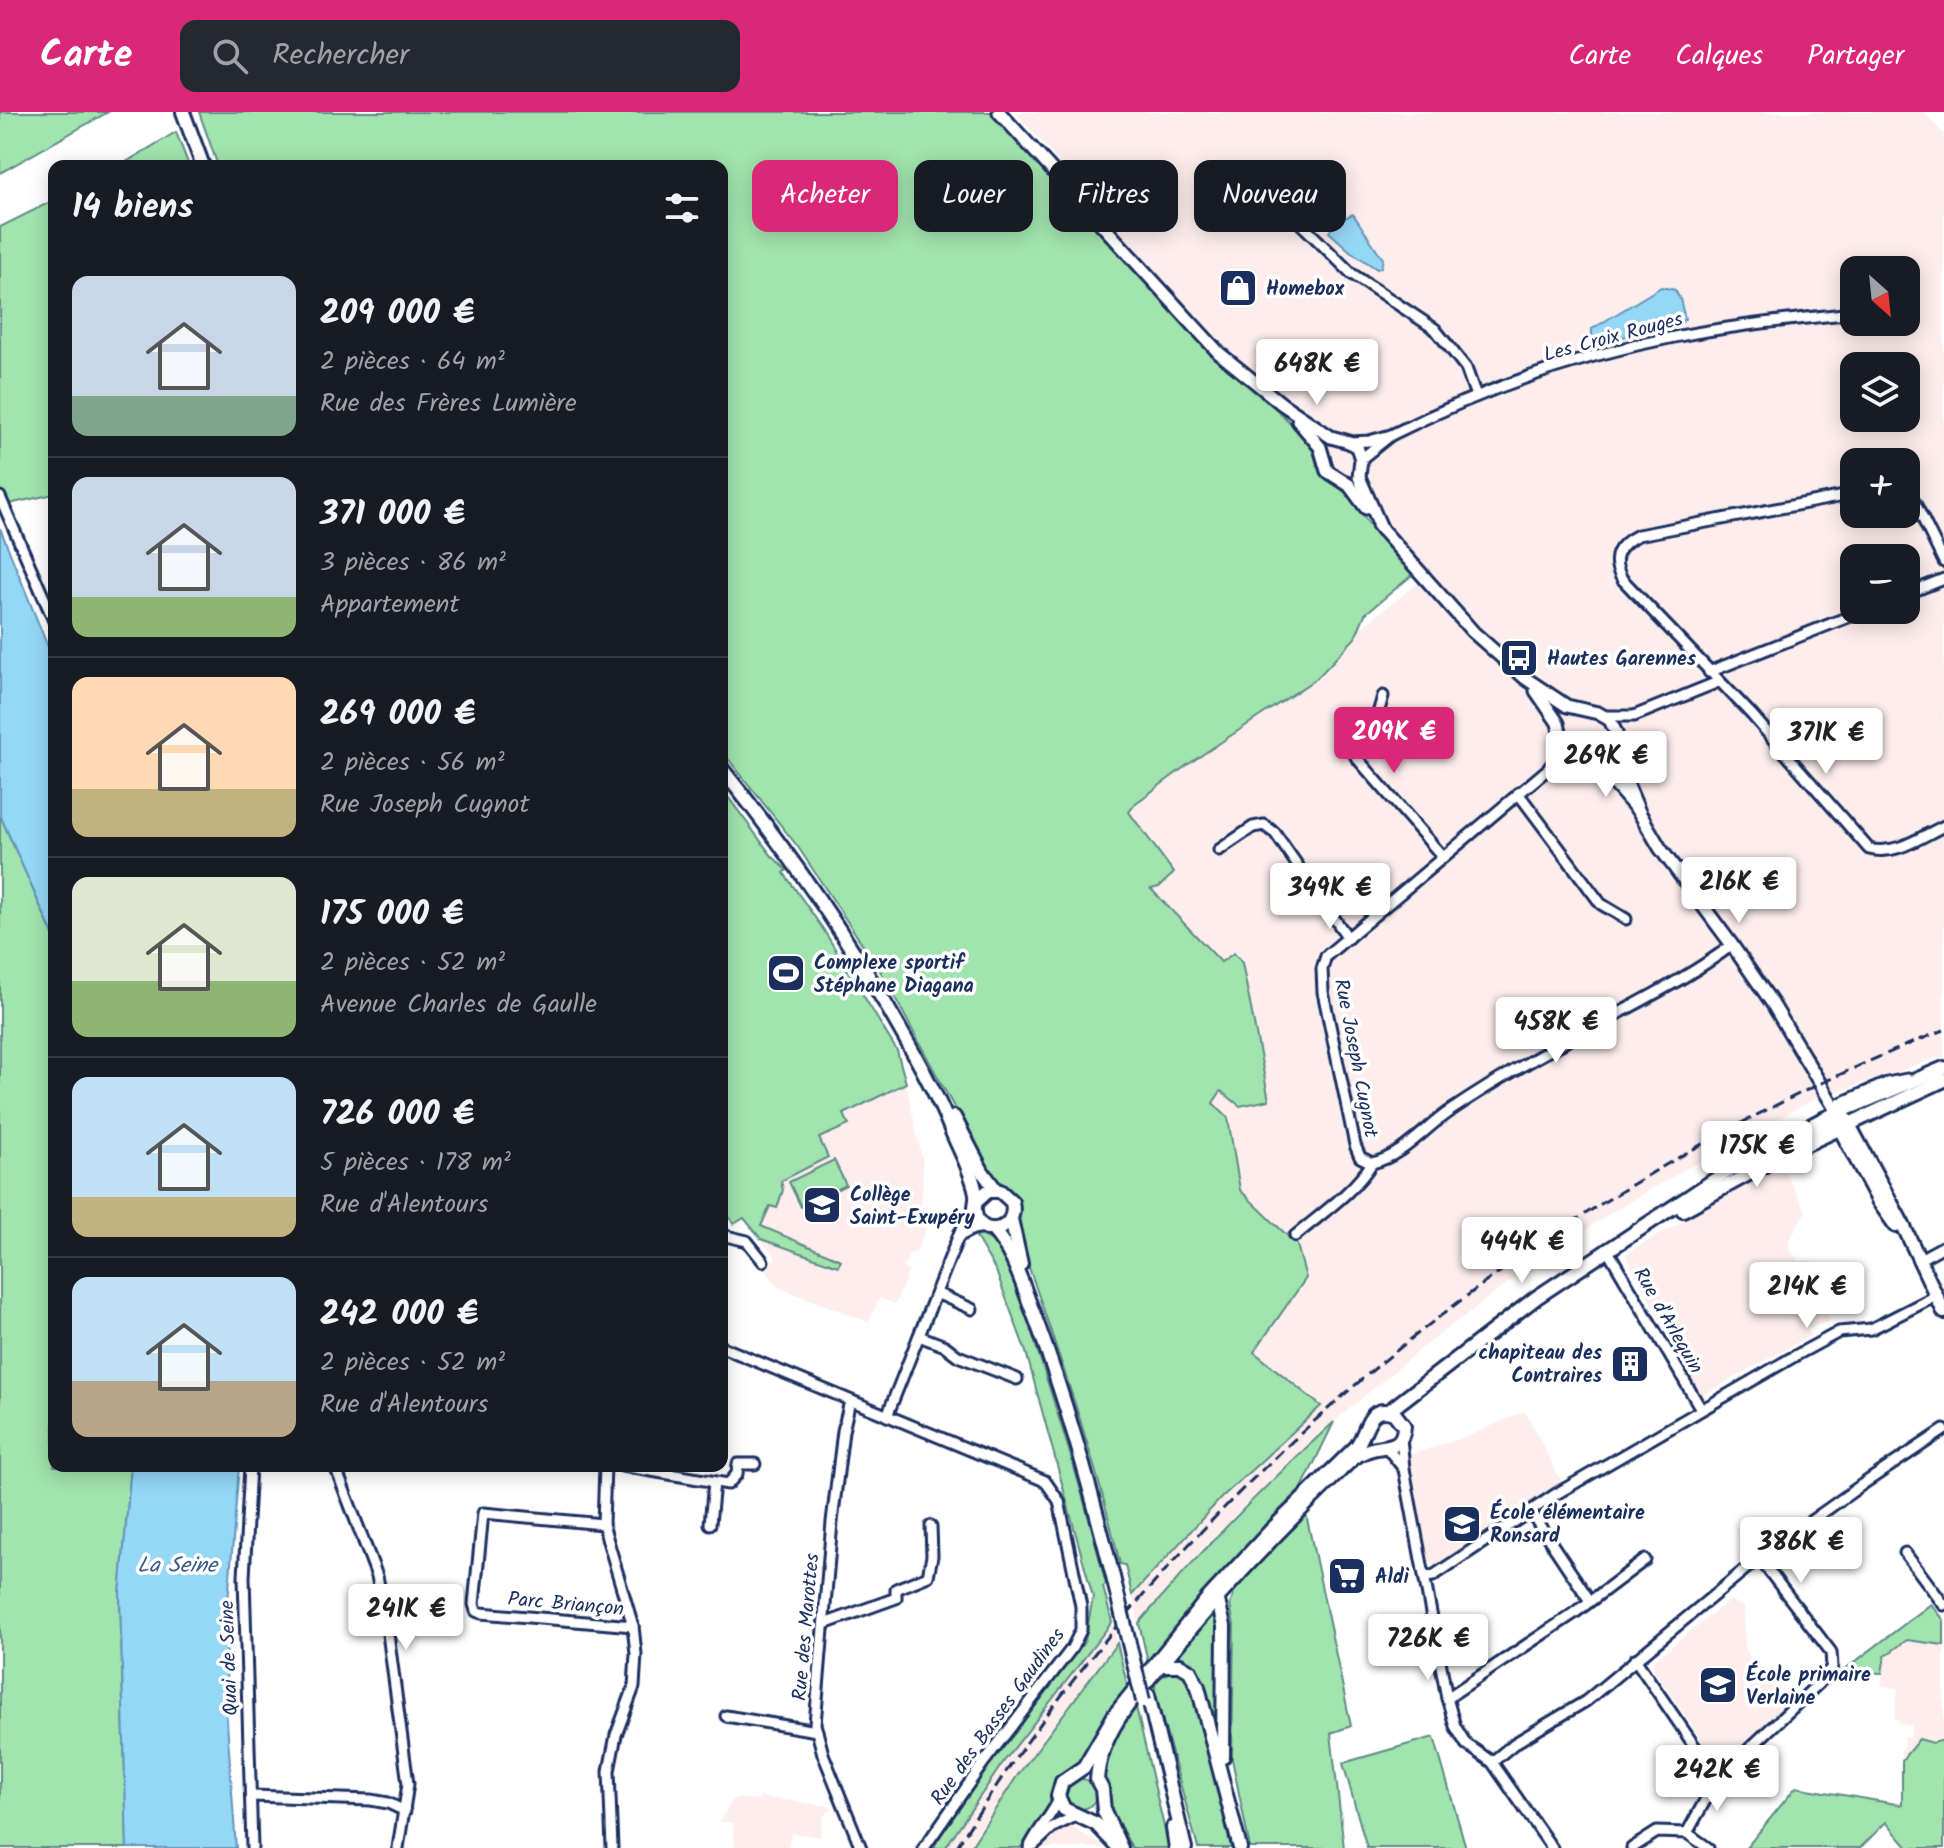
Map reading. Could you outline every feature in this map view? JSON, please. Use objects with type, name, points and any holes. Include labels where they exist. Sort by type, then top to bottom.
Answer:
[{"type":"main road","points":[[183,112],[201,160]]},
{"type":"main road","points":[[190,112],[208,160]]},
{"type":"main road","points":[[728,768],[796,856],[863,956],[916,1046],[982,1171],[996,1190],[1012,1202],[1011,1219],[1020,1262],[1076,1415],[1146,1698],[1187,1848]]},
{"type":"main road","points":[[728,777],[817,897],[894,1019],[941,1106],[974,1186],[978,1221],[1009,1252],[1058,1380],[1116,1575]]},
{"type":"main road","points":[[1389,1411],[1513,1314],[1743,1161],[1840,1118],[1893,1088],[1944,1068]]},
{"type":"main road","points":[[1097,1780],[1113,1727],[1217,1597],[1359,1454],[1395,1445],[1401,1438],[1403,1422],[1415,1400],[1449,1371],[1609,1251],[1812,1141],[1840,1118],[1868,1114],[1944,1080]]},
{"type":"main road","points":[[1862,1147],[1862,1129],[1868,1114]]},
{"type":"main road","points":[[1840,1118],[1847,1142],[1879,1202],[1914,1254],[1944,1312]]},
{"type":"main road","points":[[1840,1118],[1862,1147],[1903,1225],[1914,1254]]},
{"type":"main road","points":[[1812,1141],[1847,1142]]},
{"type":"main road","points":[[976,1206],[985,1193],[996,1190]]},
{"type":"main road","points":[[988,1228],[1003,1227],[1011,1219]]},
{"type":"main road","points":[[1382,1447],[1369,1440],[1366,1433],[1371,1415],[1389,1411],[1403,1422]]},
{"type":"main road","points":[[1078,1773],[1094,1754],[1115,1714],[1207,1599],[1271,1530],[1352,1452],[1366,1433]]},
{"type":"main road","points":[[1217,1597],[1224,1626],[1223,1776]]},
{"type":"main road","points":[[1161,1665],[1180,1665],[1195,1679],[1240,1848]]},
{"type":"main road","points":[[1146,1698],[1177,1848]]},
{"type":"main road","points":[[1088,1774],[1097,1780],[1120,1848],[1102,1829],[1065,1810],[1059,1799],[1062,1782],[1071,1775],[1088,1774]]},
{"type":"main road","points":[[1079,1816],[1094,1812],[1102,1800]]},
{"type":"street","points":[[999,112],[1219,353],[1282,404],[1331,437],[1357,447],[1360,482],[1382,530]]},
{"type":"street","points":[[1309,232],[1352,274],[1435,329],[1466,368],[1476,396]]},
{"type":"street","name":"Les Croix Rouges","points":[[1345,441],[1363,442],[1391,435],[1476,396],[1592,358],[1676,336],[1748,324],[1840,314]]},
{"type":"street","points":[[1282,404],[1313,437],[1323,456],[1325,469],[1349,485],[1382,530],[1473,632],[1525,678],[1563,705],[1625,718],[1718,682]]},
{"type":"street","name":"Les Croix Rouges","points":[[1360,464],[1391,435]]},
{"type":"street","points":[[1323,456],[1329,445],[1345,441]]},
{"type":"street","points":[[1337,478],[1350,477],[1360,464]]},
{"type":"street","points":[[0,497],[48,607]]},
{"type":"street","points":[[1840,497],[1638,535],[1618,549],[1616,569],[1622,579],[1752,715],[1869,849],[1882,853],[1894,850],[1944,826]]},
{"type":"street","points":[[1920,513],[1944,562]]},
{"type":"street","points":[[1920,588],[1944,579]]},
{"type":"street","points":[[1709,672],[1840,620]]},
{"type":"street","points":[[1525,678],[1550,710],[1567,755],[1610,779],[1639,812]]},
{"type":"street","points":[[1383,696],[1377,717],[1355,737],[1351,746],[1356,757],[1443,857]]},
{"type":"street","points":[[1562,738],[1571,718],[1586,711]]},
{"type":"street","points":[[1604,716],[1614,726],[1619,765],[1639,812],[1660,848],[1772,1003],[1840,1118]]},
{"type":"street","points":[[1582,765],[1605,762],[1634,716]]},
{"type":"street","name":"Rue Joseph Cugnot","points":[[1372,1163],[1360,1157],[1355,1145],[1322,980],[1326,956],[1548,769],[1557,757],[1562,738]]},
{"type":"street","name":"Rue Joseph Cugnot","points":[[1548,769],[1565,764],[1582,765]]},
{"type":"street","points":[[1518,793],[1601,904],[1626,919]]},
{"type":"street","points":[[1219,850],[1253,827],[1264,825],[1275,833],[1348,938]]},
{"type":"street","points":[[1295,1236],[1347,1193],[1372,1163],[1388,1159],[1467,1099],[1556,1046],[1700,970],[1732,945]]},
{"type":"street","points":[[1759,1167],[1791,1144],[1840,1118],[1887,1084],[1919,1077]]},
{"type":"street","points":[[887,1416],[958,1237],[976,1206]]},
{"type":"street","points":[[958,1237],[973,1229],[988,1228]]},
{"type":"street","points":[[728,1236],[747,1241],[763,1261]]},
{"type":"street","points":[[1914,1254],[1944,1246]]},
{"type":"street","name":"Rue d'Arlequin","points":[[1609,1251],[1697,1412],[1699,1424]]},
{"type":"street","points":[[936,1293],[972,1309]]},
{"type":"street","points":[[1426,1577],[1433,1576],[1530,1511],[1839,1332],[1871,1329],[1936,1296]]},
{"type":"street","points":[[919,1336],[945,1346],[958,1356],[1017,1379]]},
{"type":"street","name":"Rue des Basses Gaudines","points":[[728,1350],[1045,1481],[1059,1501],[1083,1622],[1072,1648],[984,1762],[924,1848]]},
{"type":"street","name":"Rue des Marottes","points":[[850,1401],[843,1431],[832,1522],[815,1714],[823,1754],[861,1848]]},
{"type":"street","points":[[1492,1762],[1515,1743],[1586,1701],[1759,1558],[1944,1430]]},
{"type":"street","points":[[1401,1438],[1404,1469],[1455,1726],[1466,1744],[1492,1762],[1552,1848]]},
{"type":"street","points":[[1382,1447],[1404,1469]]},
{"type":"street","points":[[656,1472],[728,1484],[737,1474],[738,1464],[755,1464]]},
{"type":"street","name":"Quai de Seine","points":[[250,1472],[244,1577],[252,1848]]},
{"type":"street","points":[[337,1472],[379,1583],[408,1784],[398,1848]]},
{"type":"street","points":[[605,1472],[603,1524],[633,1626],[636,1654],[634,1687],[616,1735],[609,1771],[612,1848]]},
{"type":"street","points":[[710,1524],[714,1482]]},
{"type":"street","points":[[1530,1511],[1590,1601]]},
{"type":"street","name":"Parc Briançon","points":[[603,1524],[483,1513],[474,1604],[476,1611],[633,1626]]},
{"type":"street","points":[[824,1624],[896,1598],[896,1589],[928,1576],[932,1556],[931,1526]]},
{"type":"street","points":[[1905,1553],[1944,1605]]},
{"type":"street","points":[[1687,1833],[1717,1779],[1830,1671],[1833,1657],[1759,1558]]},
{"type":"street","points":[[1447,1698],[1645,1560]]},
{"type":"street","points":[[1635,1659],[1717,1779]]},
{"type":"street","points":[[726,1716],[817,1731]]},
{"type":"street","points":[[252,1796],[371,1800],[405,1811]]},
{"type":"street","points":[[1030,1848],[1059,1799]]},
{"type":"street","points":[[1030,1848],[1053,1827],[1079,1816]]},
{"type":"street","points":[[1632,1848],[1657,1832],[1687,1833],[1708,1848]]},
{"type":"shaded area","points":[[1015,112],[1924,112],[1944,134],[1944,1056],[1813,1100],[1612,1212],[1515,1278],[1419,1350],[1334,1422],[1202,1549],[1139,1623],[1132,1595],[1265,1455],[1240,1190],[1228,1118],[1213,1102],[1221,1091],[1221,962],[1151,889],[1174,873],[1129,813],[1136,804],[1418,583],[1120,232],[1178,232],[1178,160],[1057,160]]},
{"type":"shaded area","name":"Collège Saint-Exupéry","points":[[906,1083],[923,1163],[922,1201],[916,1220],[927,1226],[915,1254],[910,1253],[903,1268],[909,1271],[895,1304],[879,1298],[869,1322],[778,1287],[763,1266],[776,1258],[744,1218],[734,1224],[728,1215],[728,1172]]},
{"type":"shaded area","points":[[1781,1165],[1806,1211],[1789,1240],[1789,1250],[1800,1261],[1811,1260],[1830,1321],[1808,1329],[1810,1336],[1701,1396],[1625,1254]]},
{"type":"shaded area","name":"École élémentaire Ronsard","points":[[1525,1411],[1562,1483],[1439,1565],[1432,1565],[1408,1455],[1466,1437]]},
{"type":"shaded area","name":"École primaire Verlaine","points":[[1730,1600],[1744,1607],[1745,1647],[1752,1662],[1765,1680],[1792,1698],[1724,1761],[1712,1756],[1654,1670],[1653,1661]]},
{"type":"shaded area","points":[[1112,1622],[1117,1643],[1017,1776],[970,1848],[945,1848],[1002,1764]]},
{"type":"shaded area","points":[[1907,1640],[1944,1645],[1944,1740],[1933,1743],[1919,1739],[1902,1760],[1900,1749],[1903,1749],[1904,1737],[1910,1738],[1912,1726],[1899,1724],[1899,1719],[1895,1719],[1898,1688],[1881,1686],[1884,1656]]},
{"type":"shaded area","points":[[760,1797],[836,1807],[824,1815],[820,1837],[791,1833],[788,1848],[735,1848],[733,1823],[719,1822],[734,1798],[759,1800]]},
{"type":"shaded area","points":[[1048,1811],[1105,1848],[1020,1848]]},
{"type":"green space","points":[[0,112],[108,112],[0,173]]},
{"type":"green space","points":[[199,112],[999,112],[1049,167],[1049,232],[1109,232],[1219,353],[1310,442],[1320,474],[1346,493],[1373,529],[1417,571],[1365,614],[1355,638],[1317,678],[1190,763],[1136,803],[1129,812],[1174,873],[1159,887],[1151,889],[1221,962],[1234,953],[1242,963],[1269,1100],[1240,1106],[1221,1091],[1213,1103],[1228,1118],[1240,1190],[1297,1245],[1306,1278],[1254,1352],[1321,1406],[1222,1497],[1132,1595],[1125,1565],[1120,1564],[1075,1404],[1022,1247],[1018,1207],[1011,1192],[991,1176],[884,977],[798,847],[728,759],[728,160],[216,160]]},
{"type":"green space","points":[[176,132],[187,160],[129,160]]},
{"type":"green space","points":[[48,203],[48,495],[0,506],[0,227]]},
{"type":"green space","name":"Complexe sportif Stéphane Diagana","points":[[728,797],[772,856],[787,870],[784,873],[823,929],[897,1051],[906,1083],[844,1114],[849,1125],[819,1138],[828,1157],[781,1181],[783,1190],[777,1208],[770,1206],[761,1226],[841,1260],[838,1266],[761,1239],[744,1218],[734,1224],[728,1215]]},
{"type":"green space","points":[[0,815],[48,923],[48,1472],[130,1472],[120,1595],[127,1848],[0,1848]]},
{"type":"green space","points":[[834,1160],[846,1185],[801,1207],[789,1182]]},
{"type":"green space","points":[[982,1236],[993,1242],[1003,1256],[1025,1310],[1091,1525],[1112,1622],[1002,1764],[945,1848],[933,1848],[973,1784],[1085,1641],[1093,1597],[1026,1352],[996,1271],[976,1237]]},
{"type":"green space","points":[[1334,1422],[1300,1492],[1203,1595],[1148,1662],[1139,1623],[1233,1520]]},
{"type":"green space","points":[[1306,1514],[1351,1726],[1331,1733],[1344,1848],[1250,1848],[1232,1759],[1234,1625],[1230,1605],[1237,1584]]},
{"type":"green space","points":[[1931,1604],[1944,1620],[1944,1645],[1907,1640],[1885,1656],[1882,1673],[1843,1671]]},
{"type":"green space","points":[[1214,1605],[1218,1615],[1221,1739],[1217,1741],[1209,1701],[1199,1675],[1191,1666],[1180,1661],[1166,1660]]},
{"type":"green space","points":[[1117,1643],[1128,1688],[1106,1717],[1081,1760],[1054,1781],[1048,1811],[1020,1848],[970,1848],[1017,1776]]},
{"type":"green space","points":[[1173,1670],[1188,1677],[1197,1700],[1231,1848],[1198,1848],[1155,1692],[1155,1681]]},
{"type":"green space","points":[[1136,1707],[1169,1848],[1132,1848],[1110,1807],[1103,1777],[1106,1758],[1119,1730]]},
{"type":"green space","points":[[1434,1737],[1466,1848],[1367,1848],[1343,1763]]},
{"type":"green space","points":[[1919,1739],[1933,1743],[1944,1740],[1944,1848],[1908,1848],[1886,1822],[1860,1848],[1746,1848],[1796,1787],[1902,1805],[1902,1760]]},
{"type":"green space","points":[[1081,1779],[1092,1783],[1096,1794],[1092,1805],[1081,1809],[1070,1805],[1066,1794],[1070,1783]]},
{"type":"water","points":[[1353,214],[1383,259],[1381,267],[1377,269],[1350,251],[1329,232],[1346,232],[1346,217]]},
{"type":"water","points":[[1661,287],[1675,290],[1685,319],[1682,322],[1599,343],[1592,338],[1592,329]]},
{"type":"water","points":[[0,528],[48,647],[48,923],[0,815]]},
{"type":"water","name":"La Seine","points":[[130,1472],[239,1472],[227,1614],[226,1708],[236,1848],[127,1848],[120,1595]]},
{"type":"railway","points":[[956,1848],[1048,1713],[1151,1587],[1263,1469],[1385,1360],[1514,1262],[1651,1173],[1795,1096],[1944,1030]]},
{"type":"place","name":"Homebox","points":[[1238,288]]},
{"type":"place","name":"Hautes Garennes","points":[[1519,658]]},
{"type":"place","name":"Complexe sportif Stéphane Diagana","points":[[786,973]]},
{"type":"place","name":"Collège Saint-Exupéry","points":[[822,1205]]},
{"type":"place","name":"chapiteau des Contraires","points":[[1630,1364]]},
{"type":"place","name":"École élémentaire Ronsard","points":[[1462,1524]]},
{"type":"place","name":"Aldi","points":[[1347,1576]]},
{"type":"place","name":"École primaire Verlaine","points":[[1718,1685]]}]
